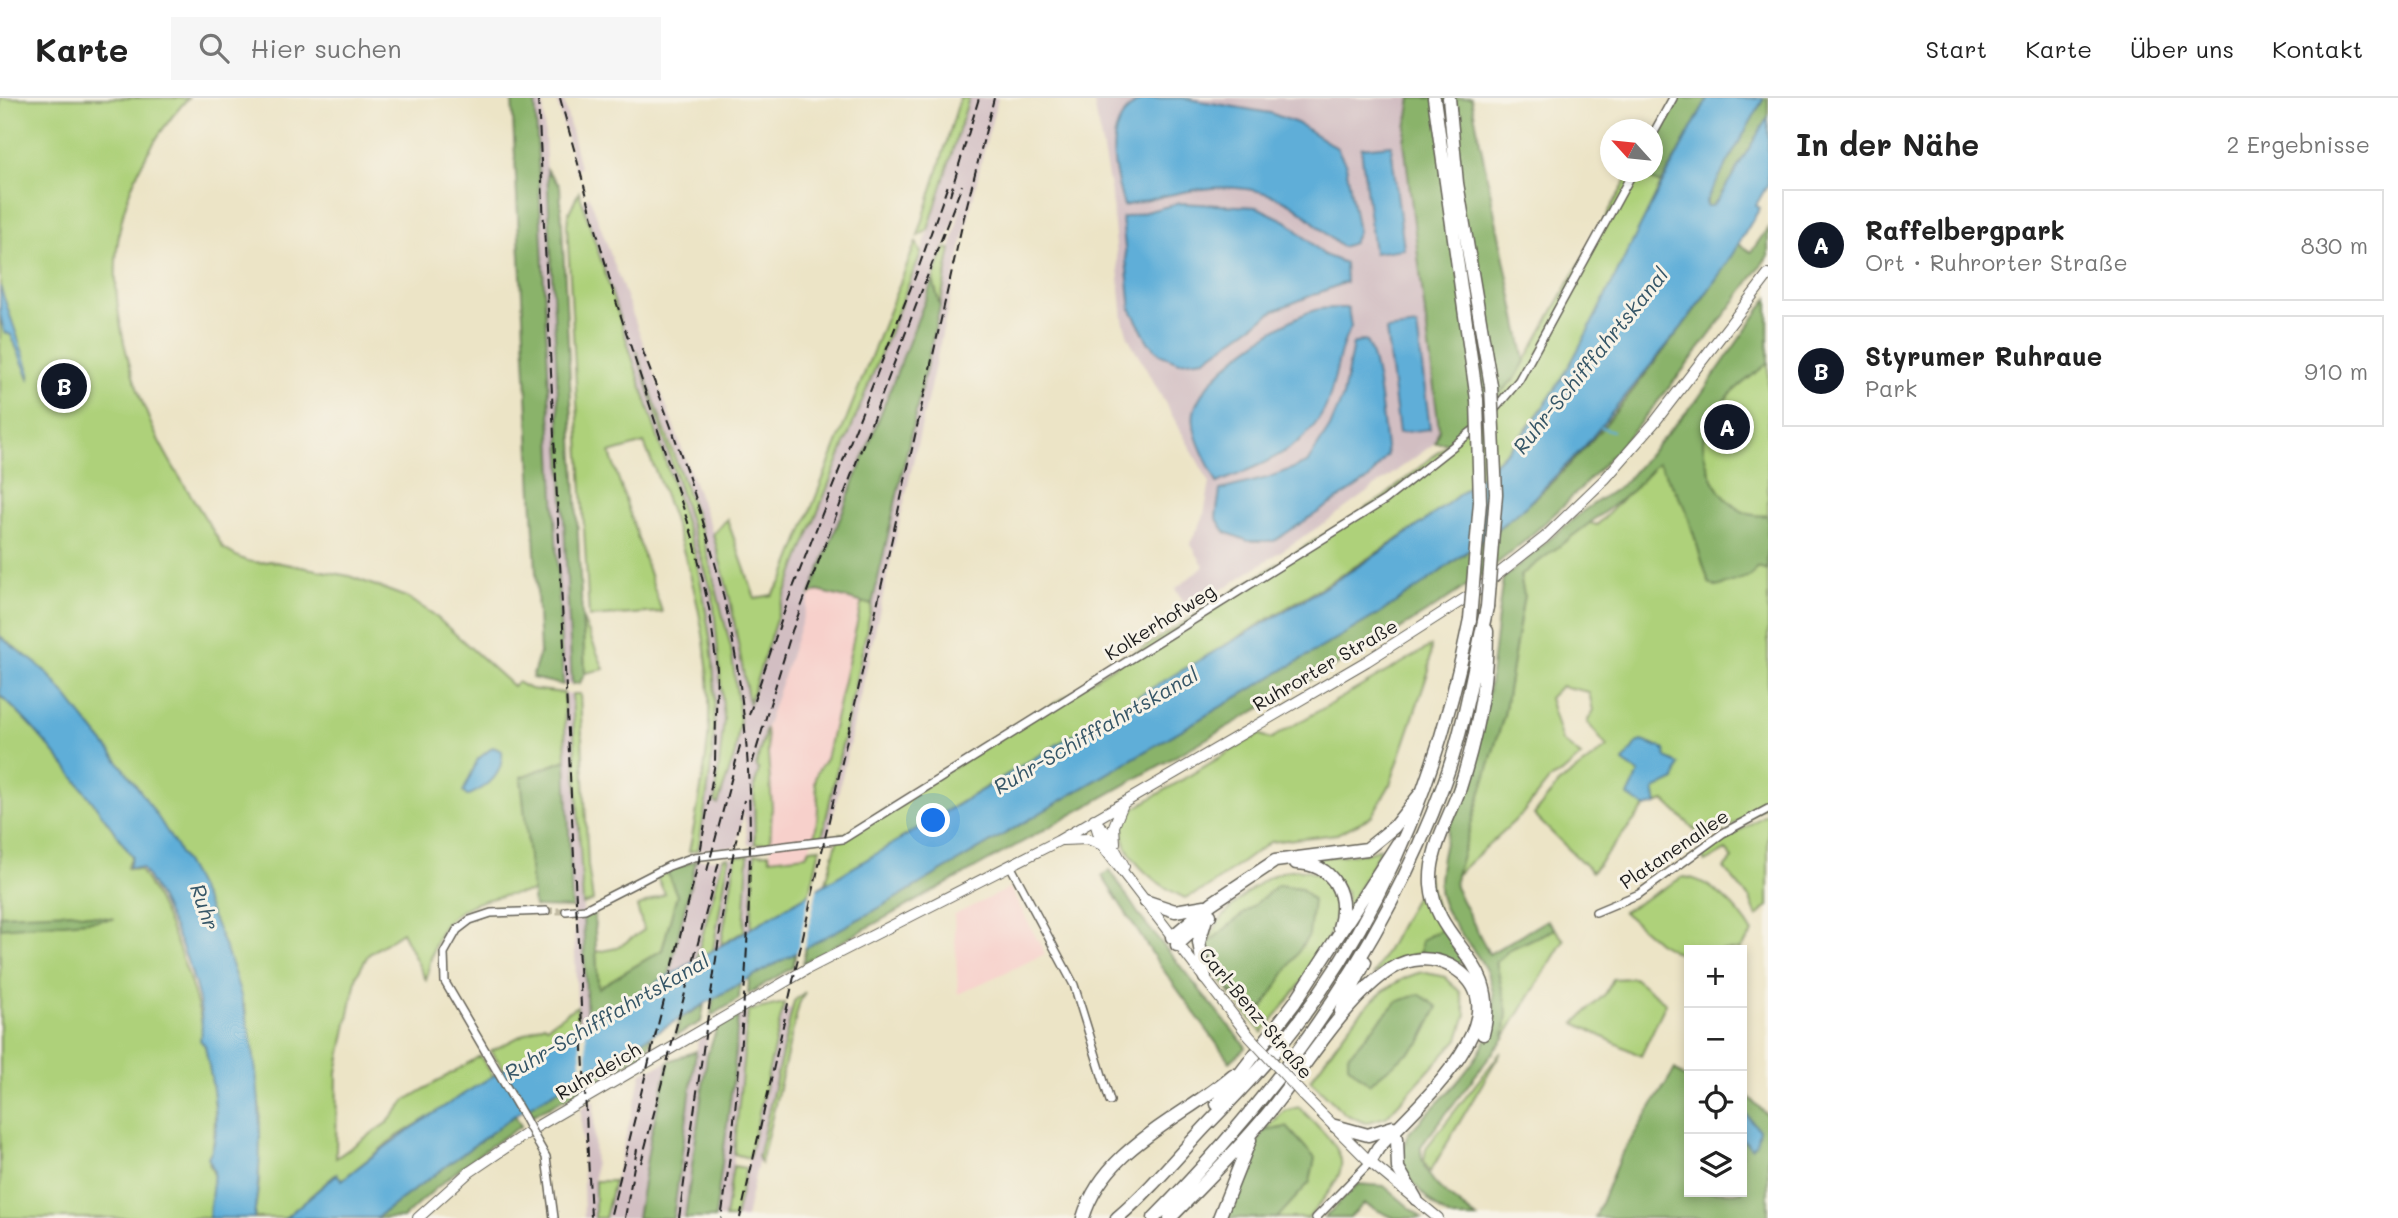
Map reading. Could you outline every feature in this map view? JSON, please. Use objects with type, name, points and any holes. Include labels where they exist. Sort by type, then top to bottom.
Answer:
[{"type":"highway","points":[[1117,1218],[1148,1192],[1261,1068],[1306,1012],[1375,903],[1426,787],[1453,699],[1470,618],[1480,502],[1477,400],[1434,98]]},
{"type":"highway","points":[[1370,1161],[1397,1138],[1470,1058],[1482,1038],[1487,1018],[1485,986],[1441,916],[1431,884],[1437,845],[1460,787],[1476,723],[1487,656],[1487,607],[1496,494],[1491,386],[1457,183],[1448,98]]},
{"type":"highway","points":[[1321,1045],[1385,926],[1444,782],[1461,726],[1487,607]]},
{"type":"highway","points":[[1175,941],[1212,903],[1275,861],[1367,849],[1394,827],[1426,787]]},
{"type":"highway","points":[[1189,1144],[1333,945],[1378,871],[1413,821]]},
{"type":"highway","points":[[1175,941],[1237,891],[1273,870],[1294,863],[1313,865],[1333,878],[1342,893],[1343,912],[1333,945]]},
{"type":"highway","points":[[1146,901],[1175,911],[1189,911],[1212,903]]},
{"type":"highway","points":[[1154,1218],[1206,1164],[1275,1081],[1353,969],[1392,904]]},
{"type":"highway","points":[[1205,978],[1199,942],[1206,918]]},
{"type":"highway","points":[[1170,1218],[1263,1119],[1358,999],[1399,964],[1436,960],[1459,972],[1473,989],[1478,1006],[1478,1021],[1473,1037],[1460,1058],[1370,1161]]},
{"type":"highway","points":[[1083,1218],[1094,1191],[1121,1157],[1179,1117],[1255,1056]]},
{"type":"highway","points":[[1219,1218],[1238,1163],[1263,1119]]},
{"type":"highway","points":[[1335,1126],[1368,1135],[1400,1124]]},
{"type":"highway","points":[[1397,1138],[1398,1168],[1416,1199]]},
{"type":"main road","name":"Ruhrorter Straße","points":[[807,969],[1058,841],[1367,661],[1475,593],[1574,509],[1646,433],[1768,275]]},
{"type":"main road","points":[[1117,850],[1114,826],[1124,802]]},
{"type":"main road","name":"Carl-Benz-Straße","points":[[1094,819],[1102,845],[1250,1036],[1303,1095],[1370,1161],[1438,1218]]},
{"type":"main road","name":"Carl-Benz-Straße","points":[[1094,819],[1117,850],[1128,876]]},
{"type":"main road","points":[[1058,841],[1088,839],[1102,845]]},
{"type":"main road","name":"Ruhrdeich","points":[[418,1218],[468,1173],[502,1148],[807,969]]},
{"type":"street","points":[[1662,119],[1673,98]]},
{"type":"street","name":"Kolkerhofweg","points":[[566,911],[585,909],[669,866],[694,857],[843,839],[1385,500],[1485,421],[1520,380],[1628,182]]},
{"type":"street","name":"Platanenallee","points":[[1596,912],[1639,894],[1723,833],[1768,809]]},
{"type":"street","points":[[1010,867],[1074,985],[1110,1101]]},
{"type":"street","points":[[542,911],[491,913],[470,920],[457,930],[444,953],[445,982],[546,1157],[554,1218]]},
{"type":"street","points":[[1316,1218],[1370,1161]]},
{"type":"shaded area","points":[[535,98],[543,98],[572,684],[563,685]]},
{"type":"shaded area","points":[[556,98],[563,98],[580,167],[576,173]]},
{"type":"shaded area","points":[[969,98],[998,98],[982,158],[828,838],[822,838],[961,204],[819,570],[766,728],[756,766],[759,769],[754,787],[755,844],[748,845],[744,812],[737,847],[698,850],[714,734],[713,664],[706,608],[694,550],[610,294],[583,202],[589,195],[713,534],[730,599],[750,702],[780,607],[921,254]],"holes":[[[637,354],[702,533],[731,648],[740,720],[735,754],[718,804],[715,803],[724,719],[713,595]]]},
{"type":"shaded area","points":[[1093,98],[1411,98],[1404,141],[1439,429],[1435,443],[1326,522],[1189,611],[1175,589],[1204,566],[1190,543],[1203,519],[1210,483],[1128,337],[1123,320],[1111,193]]},
{"type":"shaded area","points":[[818,591],[862,601],[826,759],[816,772],[813,786],[819,803],[814,839],[806,855],[770,859],[772,807],[766,728],[810,595]]},
{"type":"shaded area","points":[[564,693],[572,694],[583,905],[587,1023],[578,1027]]},
{"type":"shaded area","points":[[755,854],[751,928],[744,931],[748,855]]},
{"type":"shaded area","points":[[736,856],[721,945],[713,950],[729,857]]},
{"type":"shaded area","points":[[723,858],[696,960],[669,975],[696,860]]},
{"type":"shaded area","points":[[1010,888],[1045,954],[958,994],[954,915]]},
{"type":"shaded area","points":[[784,1007],[791,1009],[746,1218],[735,1218]]},
{"type":"shaded area","points":[[748,1011],[733,1166],[725,1218],[715,1218],[734,1071],[738,1016]]},
{"type":"shaded area","points":[[709,1032],[685,1218],[673,1218],[698,1040]]},
{"type":"shaded area","points":[[669,1061],[651,1135],[637,1218],[605,1218],[642,1073]]},
{"type":"shaded area","points":[[594,1101],[595,1218],[584,1218],[581,1108]]},
{"type":"green space","points":[[0,98],[188,98],[159,135],[137,173],[124,211],[117,251],[116,292],[122,333],[133,376],[149,419],[174,467],[223,548],[251,562],[270,561],[349,576],[406,597],[433,614],[513,686],[517,682],[530,689],[564,693],[566,760],[521,777],[533,892],[476,903],[452,917],[436,942],[426,980],[402,932],[368,955],[357,975],[337,1072],[336,1158],[388,1122],[406,1100],[480,1056],[494,1077],[394,1138],[342,1180],[336,1174],[285,1218],[254,1218],[259,1183],[260,1109],[245,1006],[44,670],[0,636]]},
{"type":"green space","points":[[512,98],[535,98],[563,685],[532,678],[540,652]]},
{"type":"green space","points":[[960,98],[969,98],[928,230],[918,236]]},
{"type":"green space","points":[[1411,98],[1471,98],[1525,361],[1516,377],[1449,443],[1435,443],[1439,429],[1404,141]]},
{"type":"green space","points":[[1679,98],[1708,98],[1663,180],[1663,128]]},
{"type":"green space","points":[[1764,98],[1768,98],[1768,117],[1719,198],[1712,206],[1707,206],[1707,195]]},
{"type":"green space","points":[[547,170],[560,186],[585,673],[580,683],[572,684]]},
{"type":"green space","points":[[1625,182],[1661,184],[1595,321],[1557,387],[1511,447],[1458,496],[1367,559],[825,886],[839,834],[845,835],[1384,497],[1449,443],[1516,377]]},
{"type":"green space","points":[[579,192],[694,550],[705,606],[715,686],[714,733],[698,850],[689,852],[708,740],[707,664],[694,588],[672,514],[644,443],[610,453],[662,612],[589,617],[567,224],[569,212]]},
{"type":"green space","points":[[1768,228],[1768,256],[1648,414],[1616,451],[1547,521],[1480,577],[1353,656],[803,963],[806,946],[872,912],[1380,613],[1487,537],[1561,474],[1598,433],[1695,310],[1737,243],[1751,252]]},
{"type":"green space","points":[[916,242],[921,253],[780,607],[749,704],[730,599],[713,534],[727,519],[755,598],[772,595],[784,578]]},
{"type":"green space","points":[[945,248],[951,249],[940,306],[933,280]]},
{"type":"green space","points":[[933,280],[940,306],[872,605],[818,591],[810,595]]},
{"type":"green space","points":[[1768,298],[1768,363],[1720,405],[1704,434],[1703,442],[1708,468],[1722,493],[1742,511],[1754,515],[1768,515],[1767,570],[1757,567],[1751,576],[1717,587],[1709,583],[1685,507],[1658,462],[1633,490],[1520,576],[1524,595],[1504,715],[1456,875],[1455,887],[1489,954],[1547,920],[1555,929],[1510,949],[1496,962],[1507,1012],[1504,1038],[1421,1146],[1426,1169],[1439,1188],[1477,1218],[1454,1218],[1440,1210],[1416,1186],[1404,1169],[1402,1155],[1408,1134],[1470,1066],[1491,1027],[1494,1006],[1489,978],[1480,960],[1446,911],[1440,897],[1439,881],[1450,824],[1475,751],[1484,713],[1503,579],[1583,511],[1623,484],[1697,400]]},
{"type":"green space","points":[[1768,315],[1768,805],[1719,833],[1712,824],[1696,831],[1665,801],[1645,807],[1592,872],[1534,815],[1558,784],[1607,747],[1587,722],[1593,711],[1589,692],[1561,686],[1549,698],[1562,741],[1581,756],[1562,773],[1549,780],[1521,815],[1456,875],[1504,715],[1524,595],[1520,576],[1587,522],[1597,525],[1621,501],[1687,423]]},
{"type":"green space","points":[[636,350],[702,533],[731,648],[740,720],[735,754],[718,804],[715,803],[724,719],[713,595]]},
{"type":"green space","points":[[862,601],[872,605],[822,838],[814,839],[818,806],[816,774],[826,759]]},
{"type":"green space","points":[[583,619],[604,669],[585,673]]},
{"type":"green space","points":[[1431,646],[1429,670],[1390,785],[1371,817],[1337,834],[1270,842],[1206,889],[1185,898],[1160,884],[1137,863],[1124,838],[1124,825],[1130,811],[1259,734],[1270,739]]},
{"type":"green space","points":[[572,694],[580,694],[588,865],[593,901],[583,905]]},
{"type":"green space","points":[[0,695],[53,752],[101,813],[132,856],[127,868],[140,870],[172,932],[187,971],[209,1055],[214,1095],[214,1132],[209,1164],[214,1183],[209,1218],[0,1218]]},
{"type":"green space","points":[[766,728],[772,807],[770,843],[755,844],[754,787],[759,770],[756,766]]},
{"type":"green space","points":[[566,760],[572,908],[534,907],[521,777]]},
{"type":"green space","points":[[1768,813],[1768,906],[1757,917],[1750,899],[1724,868],[1733,858],[1726,850],[1705,862],[1701,855]]},
{"type":"green space","points":[[820,848],[810,893],[751,928],[755,854],[769,853],[770,859],[806,855],[810,849]]},
{"type":"green space","points":[[1381,848],[1347,911],[1346,892],[1306,859],[1366,853]]},
{"type":"green space","points":[[748,855],[744,931],[721,945],[736,856]]},
{"type":"green space","points":[[729,857],[713,950],[696,960],[723,858]]},
{"type":"green space","points":[[696,860],[669,975],[587,1023],[583,915],[594,911],[598,988],[662,950],[677,895],[667,872]]},
{"type":"green space","points":[[1110,870],[1141,918],[1246,1047],[1230,1062],[1157,961],[1102,876]]},
{"type":"green space","points":[[1307,870],[1326,880],[1335,896],[1335,916],[1317,960],[1262,1033],[1228,991],[1263,1008],[1208,943],[1220,922],[1251,890],[1285,871]]},
{"type":"green space","points":[[667,872],[677,895],[662,950],[598,988],[596,952],[617,948],[644,930],[637,907],[665,894],[657,877]]},
{"type":"green space","points":[[1427,875],[1443,929],[1421,940],[1421,953],[1398,959],[1373,976]]},
{"type":"green space","points":[[1683,877],[1703,883],[1723,897],[1753,933],[1743,945],[1684,945],[1684,957],[1658,942],[1623,912]]},
{"type":"green space","points":[[1278,885],[1301,888],[1313,900],[1309,935],[1263,1008],[1240,997],[1224,985],[1214,968],[1208,943]]},
{"type":"green space","points":[[70,912],[114,919],[0,928],[0,915]]},
{"type":"green space","points":[[1443,929],[1463,959],[1457,964],[1439,954],[1421,953],[1421,940]]},
{"type":"green space","points":[[1555,929],[1564,940],[1504,1038],[1507,1012],[1496,962],[1510,949]]},
{"type":"green space","points":[[796,952],[793,967],[748,994],[749,978]]},
{"type":"green space","points":[[1422,972],[1445,977],[1460,992],[1466,1014],[1458,1039],[1386,1117],[1365,1123],[1345,1114],[1310,1080],[1358,1015],[1372,1001],[1403,979]]},
{"type":"green space","points":[[1634,978],[1666,1003],[1641,1056],[1575,1023],[1606,993],[1613,979]]},
{"type":"green space","points":[[740,984],[739,999],[711,1016],[713,999]]},
{"type":"green space","points":[[805,992],[799,1004],[761,1163],[758,1157],[794,1001]]},
{"type":"green space","points":[[1419,994],[1438,1007],[1420,1043],[1369,1084],[1348,1065],[1348,1056],[1396,1002]]},
{"type":"green space","points":[[784,1003],[749,1158],[734,1154],[748,1011]]},
{"type":"green space","points":[[704,1005],[701,1022],[675,1036],[680,1019]]},
{"type":"green space","points":[[577,1006],[578,1027],[505,1070],[491,1051],[544,1024],[547,1026]]},
{"type":"green space","points":[[738,1016],[734,1071],[715,1218],[685,1218],[707,1056],[717,1028]]},
{"type":"green space","points":[[652,1035],[647,1051],[589,1086],[588,1072]]},
{"type":"green space","points":[[696,1051],[673,1218],[637,1218],[651,1135],[669,1061]]},
{"type":"green space","points":[[1501,1052],[1430,1172],[1424,1162],[1426,1148]]},
{"type":"green space","points":[[1675,1069],[1684,1077],[1684,1197],[1747,1197],[1747,1095],[1768,1116],[1768,1218],[1595,1218],[1619,1159]]},
{"type":"green space","points":[[581,1076],[582,1090],[531,1116],[525,1109]]},
{"type":"green space","points":[[1299,1107],[1337,1150],[1341,1160],[1340,1171],[1324,1199],[1308,1218],[1277,1218],[1287,1127],[1264,1131],[1284,1111]]},
{"type":"green space","points":[[515,1115],[521,1126],[460,1169],[403,1218],[376,1218]]},
{"type":"green space","points":[[1287,1127],[1315,1158],[1310,1182],[1277,1218],[1225,1218],[1249,1157],[1264,1131]]},
{"type":"green space","points":[[733,1166],[746,1168],[735,1218],[725,1218]]},
{"type":"green space","points":[[595,1181],[614,1181],[605,1218],[595,1218]]},
{"type":"green space","points":[[1358,1184],[1384,1186],[1422,1218],[1394,1218],[1364,1204],[1349,1218],[1324,1218]]},
{"type":"water","points":[[1144,98],[1183,98],[1270,113],[1297,123],[1337,148],[1346,165],[1358,232],[1353,243],[1342,247],[1294,206],[1267,194],[1246,189],[1206,189],[1124,206],[1116,175],[1113,145],[1121,119],[1130,107]]},
{"type":"water","name":"Ruhr-Schifffahrtskanal","points":[[1708,98],[1764,98],[1706,201],[1707,206],[1712,206],[1719,198],[1768,117],[1768,184],[1756,205],[1760,208],[1724,268],[1681,328],[1584,447],[1523,509],[1425,583],[1380,613],[872,912],[749,978],[515,1115],[376,1218],[285,1218],[337,1174],[342,1180],[431,1115],[524,1057],[772,916],[1302,601],[1435,514],[1510,448],[1543,408],[1582,342]]},
{"type":"water","points":[[1391,145],[1404,249],[1374,253],[1361,148]]},
{"type":"water","points":[[1180,203],[1257,207],[1288,222],[1324,255],[1345,263],[1346,282],[1275,310],[1205,359],[1179,362],[1161,355],[1148,342],[1131,310],[1122,218]]},
{"type":"water","points":[[0,286],[30,373],[29,378],[11,335],[4,332],[0,315]]},
{"type":"water","points":[[1348,308],[1351,327],[1327,404],[1319,419],[1308,433],[1281,454],[1217,483],[1201,448],[1193,421],[1200,397],[1211,382],[1244,351],[1282,325],[1315,310]]},
{"type":"water","points":[[1417,326],[1430,429],[1399,433],[1386,330]]},
{"type":"water","points":[[1365,340],[1374,362],[1387,455],[1369,479],[1274,541],[1248,541],[1225,532],[1216,517],[1220,490],[1267,478],[1307,463],[1330,427],[1343,396],[1353,344]]},
{"type":"water","name":"Ruhr","points":[[0,636],[46,672],[133,780],[170,836],[202,894],[228,954],[246,1016],[257,1081],[260,1148],[254,1218],[209,1218],[214,1171],[208,1157],[215,1133],[215,1103],[205,1046],[200,1040],[202,1022],[199,1001],[184,952],[142,868],[129,867],[132,856],[86,792],[36,732],[0,695]]},
{"type":"water","points":[[1642,741],[1665,749],[1666,758],[1679,764],[1675,780],[1654,790],[1657,804],[1645,807],[1628,796],[1639,773],[1623,762],[1636,744]]},
{"type":"water","points":[[493,747],[502,751],[497,773],[481,789],[467,796],[463,792],[478,759]]},
{"type":"water","points":[[1747,1115],[1759,1130],[1756,1144],[1752,1148],[1747,1144]]},
{"type":"pier","points":[[818,886],[803,952],[796,956],[811,889]]},
{"type":"pier","points":[[585,1020],[588,1076],[582,1080],[579,1023]]},
{"type":"waterway","points":[[1601,427],[1613,431]]},
{"type":"tunnel","points":[[546,911],[566,911]]},
{"type":"railway","points":[[538,98],[591,1218]]},
{"type":"railway","points":[[560,98],[614,295],[694,541],[710,613],[717,669],[715,762],[699,860],[610,1218]]},
{"type":"railway","points":[[950,195],[979,98]]},
{"type":"railway","points":[[740,1218],[963,221],[994,98]]},
{"type":"railway","points":[[749,715],[789,598],[917,272],[948,185]]},
{"type":"railway","points":[[752,764],[792,631],[962,185]]},
{"type":"railway","points":[[642,349],[707,534],[734,648],[745,731],[750,814],[747,939],[736,1100],[721,1218]]},
{"type":"railway","points":[[707,871],[741,742]]},
{"type":"railway","points":[[679,1218],[725,896],[744,800]]},
{"type":"railway","points":[[641,1163],[720,858]]},
{"type":"railway","points":[[625,1218],[637,1149]]},
{"type":"place","name":"Styrumer Ruhraue","points":[[64,386]]},
{"type":"place","name":"Raffelbergpark","points":[[1727,427]]}]
